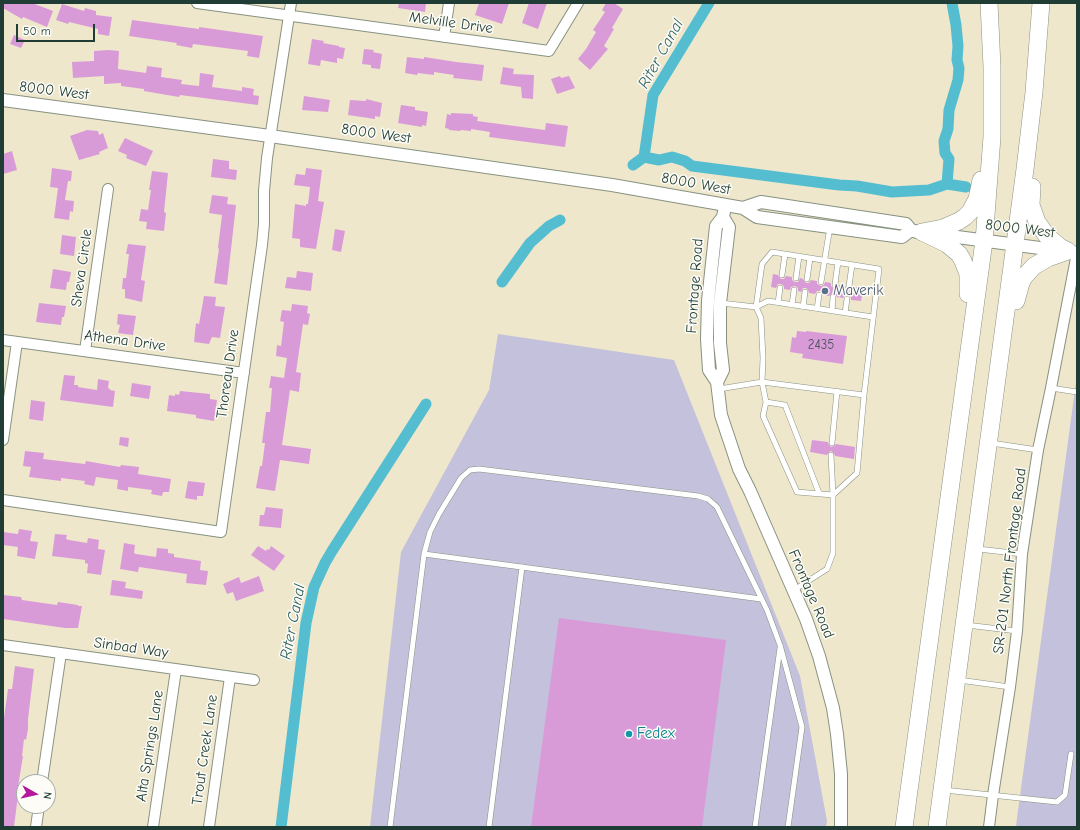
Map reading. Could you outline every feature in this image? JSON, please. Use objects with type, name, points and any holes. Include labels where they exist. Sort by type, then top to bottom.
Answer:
[{"type":"highway","points":[[917,231],[943,228],[960,221],[970,212],[977,199],[979,192],[984,110],[983,3]]},
{"type":"highway","points":[[904,827],[984,241],[990,173],[992,123],[992,67],[989,3]]},
{"type":"highway","points":[[938,827],[1030,130],[1040,9]]},
{"type":"highway","points":[[1040,9],[1044,42],[1044,69],[1030,198],[1031,205],[1033,214],[1042,229],[1053,242],[1075,252]]},
{"type":"highway","points":[[917,231],[940,240],[953,248],[963,261],[970,280],[952,423],[951,457],[953,474]]},
{"type":"highway","points":[[989,436],[1003,396],[1017,295],[1021,282],[1028,271],[1040,261],[1075,252]]},
{"type":"street","name":"Melville Drive","points":[[197,3],[548,52],[578,3]]},
{"type":"street","name":"Thoreau Drive","points":[[3,500],[221,532],[263,238],[264,191],[270,136],[290,3]]},
{"type":"street","points":[[444,37],[449,3]]},
{"type":"street","name":"8000 West","points":[[3,100],[270,136],[612,185],[724,211],[743,208],[761,202],[906,224],[917,231],[1075,252]]},
{"type":"street","name":"Sheva Circle","points":[[85,351],[108,189]]},
{"type":"street","name":"8000 West","points":[[743,208],[757,217],[902,238],[917,231]]},
{"type":"street","name":"Frontage Road","points":[[717,385],[723,370],[720,343],[720,303],[729,227],[724,211]]},
{"type":"street","name":"Frontage Road","points":[[724,211],[716,226],[708,301],[707,339],[709,370],[717,385],[721,414],[737,462],[815,644],[833,708],[837,734],[841,774],[841,827]]},
{"type":"street","name":"SR-201 North Frontage Road","points":[[989,827],[1017,631],[1022,554],[1038,450],[1051,388],[1075,252]]},
{"type":"street","name":"Athena Drive","points":[[3,340],[244,373]]},
{"type":"street","points":[[3,440],[17,342]]},
{"type":"street","name":"Sinbad Way","points":[[3,645],[254,680]]},
{"type":"street","points":[[43,774],[61,653]]},
{"type":"street","name":"Alta Springs Lane","points":[[153,827],[176,670]]},
{"type":"street","name":"Trout Creek Lane","points":[[209,827],[230,677]]},
{"type":"street","points":[[36,827],[38,814]]},
{"type":"lane","points":[[821,282],[830,227]]},
{"type":"lane","points":[[772,252],[879,269],[864,395],[857,472],[833,495],[797,492],[763,416],[766,402],[762,382],[763,358],[761,318],[756,308],[762,264],[772,252]]},
{"type":"lane","points":[[782,275],[785,254]]},
{"type":"lane","points":[[796,278],[799,256]]},
{"type":"lane","points":[[807,279],[810,258]]},
{"type":"lane","points":[[835,284],[838,262]]},
{"type":"lane","points":[[849,286],[852,265]]},
{"type":"lane","points":[[778,303],[780,288]]},
{"type":"lane","points":[[792,305],[794,290]]},
{"type":"lane","points":[[803,307],[805,292]]},
{"type":"lane","points":[[817,309],[819,295]]},
{"type":"lane","points":[[832,311],[833,297]]},
{"type":"lane","points":[[845,313],[847,299]]},
{"type":"lane","points":[[720,303],[756,308],[768,301],[873,317]]},
{"type":"lane","points":[[717,385],[762,382],[864,395]]},
{"type":"lane","points":[[1051,388],[1077,392]]},
{"type":"lane","points":[[832,443],[837,391]]},
{"type":"lane","points":[[766,402],[785,405],[819,493]]},
{"type":"lane","points":[[989,436],[1038,450]]},
{"type":"lane","points":[[793,590],[827,569],[833,553],[831,455]]},
{"type":"lane","points":[[390,827],[424,554],[430,532],[461,478],[470,470],[479,469],[698,496],[708,499],[717,507],[762,599],[780,645],[802,727],[788,827]]},
{"type":"lane","points":[[975,549],[1022,554]]},
{"type":"lane","points":[[424,554],[762,599]]},
{"type":"lane","points":[[489,827],[522,567]]},
{"type":"lane","points":[[965,625],[1017,631]]},
{"type":"lane","points":[[755,827],[780,645]]},
{"type":"lane","points":[[957,679],[1010,687]]},
{"type":"lane","points":[[943,789],[1057,802],[1065,794],[1071,754]]},
{"type":"shaded area","points":[[498,334],[674,360],[800,676],[827,821],[826,827],[370,827],[401,552],[489,390]]},
{"type":"shaded area","points":[[1077,375],[1077,827],[1016,827],[1017,818]]},
{"type":"building","points":[[3,3],[32,3],[53,11],[47,27],[23,17],[22,19],[3,8]]},
{"type":"building","points":[[399,3],[426,3],[425,12],[398,8]]},
{"type":"building","points":[[479,3],[509,3],[502,24],[475,15]]},
{"type":"building","points":[[529,3],[547,3],[538,29],[522,23]]},
{"type":"building","points":[[606,3],[614,3],[623,9],[604,46],[608,49],[590,70],[578,59],[596,32],[593,30],[605,12],[602,10]]},
{"type":"building","points":[[62,4],[84,11],[85,8],[96,11],[96,15],[112,17],[109,36],[98,34],[98,29],[69,22],[68,24],[56,20]]},
{"type":"building","points":[[132,20],[263,36],[259,58],[247,56],[248,51],[193,44],[192,48],[176,45],[177,43],[129,36]]},
{"type":"building","points":[[14,35],[25,40],[21,48],[10,44]]},
{"type":"building","points":[[312,39],[324,41],[323,43],[345,48],[343,59],[337,58],[337,63],[321,60],[320,66],[308,64]]},
{"type":"building","points":[[364,49],[374,50],[373,52],[382,54],[380,69],[371,68],[371,65],[362,64]]},
{"type":"building","points":[[94,51],[119,51],[118,69],[146,73],[147,66],[162,68],[161,77],[182,80],[181,84],[199,86],[200,73],[214,75],[212,87],[242,91],[242,87],[254,89],[253,95],[259,96],[258,105],[180,95],[179,97],[144,91],[144,89],[121,86],[121,83],[104,84],[104,76],[73,78],[72,62],[94,61]]},
{"type":"building","points":[[407,57],[424,59],[424,57],[484,65],[482,81],[453,78],[454,75],[434,72],[434,75],[405,73]]},
{"type":"building","points":[[503,67],[514,69],[513,74],[534,75],[533,99],[522,98],[521,87],[500,84]]},
{"type":"building","points":[[560,76],[561,78],[569,76],[575,88],[557,94],[551,79]]},
{"type":"building","points":[[304,96],[330,100],[328,112],[302,110]]},
{"type":"building","points":[[366,99],[382,103],[380,117],[375,116],[375,119],[348,115],[350,100],[366,101]]},
{"type":"building","points":[[401,105],[415,107],[415,110],[428,112],[426,126],[422,125],[422,127],[398,123]]},
{"type":"building","points":[[451,113],[473,114],[473,116],[478,117],[477,121],[545,130],[546,123],[568,126],[565,147],[489,137],[490,132],[471,129],[471,131],[449,130],[445,128],[447,114],[451,115]]},
{"type":"building","points":[[87,130],[98,131],[99,135],[103,133],[108,148],[99,152],[100,154],[79,160],[70,136]]},
{"type":"building","points":[[125,138],[153,151],[146,166],[126,158],[127,155],[118,151]]},
{"type":"building","points":[[12,151],[17,170],[3,174],[3,154]]},
{"type":"building","points":[[213,159],[229,161],[229,169],[237,170],[236,180],[211,177]]},
{"type":"building","points":[[52,168],[72,171],[71,181],[68,181],[65,200],[74,201],[73,212],[70,211],[69,220],[54,218],[58,188],[50,187]]},
{"type":"building","points":[[306,168],[322,170],[318,201],[324,202],[316,249],[300,247],[300,239],[292,238],[295,204],[306,206],[306,204],[308,204],[310,187],[294,185],[296,174],[305,175]]},
{"type":"building","points":[[152,171],[168,173],[164,212],[166,213],[164,231],[146,229],[147,222],[139,221],[141,209],[148,210]]},
{"type":"building","points":[[212,195],[228,197],[227,204],[236,205],[227,285],[214,283],[222,215],[209,213]]},
{"type":"building","points":[[335,229],[345,231],[341,252],[332,250]]},
{"type":"building","points":[[62,235],[76,237],[74,256],[60,254]]},
{"type":"building","points":[[128,244],[146,246],[141,280],[145,281],[142,302],[125,298],[125,289],[122,289],[123,278],[126,278],[129,254],[126,254]]},
{"type":"building","points":[[53,269],[71,272],[66,290],[50,288]]},
{"type":"building","points":[[297,271],[313,273],[311,291],[285,288],[287,277],[296,278]]},
{"type":"building","points":[[773,274],[778,275],[781,279],[784,279],[786,276],[792,277],[792,280],[795,282],[798,282],[800,278],[806,283],[809,283],[811,280],[817,281],[817,284],[821,286],[824,285],[825,282],[831,283],[831,286],[834,288],[837,288],[839,285],[845,286],[848,290],[851,290],[853,287],[863,288],[861,301],[851,300],[851,297],[848,295],[845,295],[843,298],[837,297],[834,293],[829,296],[823,295],[820,291],[817,291],[815,294],[809,293],[806,288],[803,288],[801,292],[798,291],[798,288],[795,286],[791,287],[790,290],[784,289],[784,286],[781,284],[778,284],[776,288],[771,287]]},
{"type":"building","points":[[204,296],[216,297],[215,306],[225,307],[220,338],[212,337],[209,344],[194,342],[196,323],[199,324]]},
{"type":"building","points":[[39,303],[66,306],[61,325],[36,322]]},
{"type":"building","points":[[292,304],[308,306],[307,313],[310,314],[308,325],[303,324],[296,372],[301,373],[299,392],[290,390],[282,445],[311,449],[309,464],[280,460],[275,491],[256,488],[260,466],[262,466],[265,443],[262,443],[266,412],[270,412],[272,388],[269,388],[271,376],[284,378],[287,358],[276,356],[277,345],[281,346],[284,322],[280,321],[282,310],[291,311]]},
{"type":"building","points":[[118,314],[136,316],[133,335],[118,333],[120,325],[117,324]]},
{"type":"building","points":[[797,331],[847,336],[843,364],[802,358],[803,354],[790,352],[792,337],[796,338]]},
{"type":"building","points":[[64,375],[75,376],[74,385],[78,385],[78,387],[97,390],[98,379],[109,381],[108,388],[115,391],[113,407],[60,400]]},
{"type":"building","points":[[132,383],[151,386],[149,399],[130,396]]},
{"type":"building","points":[[180,391],[210,394],[210,399],[217,400],[214,421],[196,418],[196,415],[167,411],[169,395],[179,395]]},
{"type":"building","points":[[31,400],[45,402],[43,421],[29,419]]},
{"type":"building","points":[[120,437],[129,438],[128,447],[119,445]]},
{"type":"building","points":[[812,440],[828,442],[831,447],[836,444],[855,447],[854,459],[835,456],[831,451],[827,455],[810,452]]},
{"type":"building","points":[[25,451],[44,453],[43,459],[85,464],[86,461],[120,467],[121,465],[139,467],[138,474],[171,479],[169,492],[163,492],[162,496],[151,494],[152,490],[128,487],[128,491],[117,489],[118,480],[96,477],[94,486],[84,484],[85,481],[61,478],[61,481],[29,477],[31,467],[23,466]]},
{"type":"building","points":[[188,481],[205,483],[203,496],[197,496],[197,500],[185,498]]},
{"type":"building","points":[[266,507],[283,509],[281,528],[259,526],[260,515],[264,515]]},
{"type":"building","points":[[19,529],[32,531],[30,541],[38,542],[35,559],[17,556],[18,547],[3,545],[3,532],[18,534]]},
{"type":"building","points":[[55,534],[67,535],[66,539],[87,543],[88,538],[99,540],[98,549],[105,550],[101,575],[87,573],[88,564],[85,563],[85,560],[52,556]]},
{"type":"building","points":[[124,543],[135,545],[134,553],[136,554],[156,557],[157,548],[168,549],[168,553],[174,554],[174,557],[201,561],[200,570],[208,571],[206,585],[186,583],[187,574],[139,567],[138,572],[120,569]]},
{"type":"building","points":[[258,546],[266,551],[267,549],[269,550],[271,546],[285,556],[274,571],[251,555]]},
{"type":"building","points":[[259,576],[264,591],[236,601],[233,592],[227,594],[223,584],[239,577],[241,583]]},
{"type":"building","points":[[112,580],[126,582],[125,588],[143,591],[142,599],[110,595]]},
{"type":"building","points":[[3,595],[21,597],[22,600],[57,605],[58,602],[82,606],[78,628],[65,628],[3,619]]},
{"type":"building","name":"Fedex","points":[[559,618],[726,640],[702,827],[531,827]]},
{"type":"building","points":[[15,666],[34,669],[28,729],[26,740],[24,739],[20,774],[16,774],[16,810],[14,827],[3,827],[3,725],[8,689],[12,689]]},
{"type":"waterway","name":"Riter Canal","points":[[633,165],[644,157],[653,95],[709,3]]},
{"type":"waterway","points":[[947,184],[949,159],[945,153],[944,141],[948,129],[949,110],[958,80],[959,68],[957,60],[958,46],[956,25],[952,3]]},
{"type":"waterway","points":[[644,157],[659,160],[672,157],[685,161],[692,166],[857,186],[892,192],[929,190],[947,184],[966,187]]},
{"type":"waterway","name":"Riter Canal","points":[[502,282],[530,243],[549,226],[560,220]]},
{"type":"waterway","name":"Riter Canal","points":[[281,827],[306,623],[314,587],[332,551],[426,404]]},
{"type":"place","name":"Maverik","points":[[825,291]]},
{"type":"place","name":"Fedex","points":[[629,734]]}]
